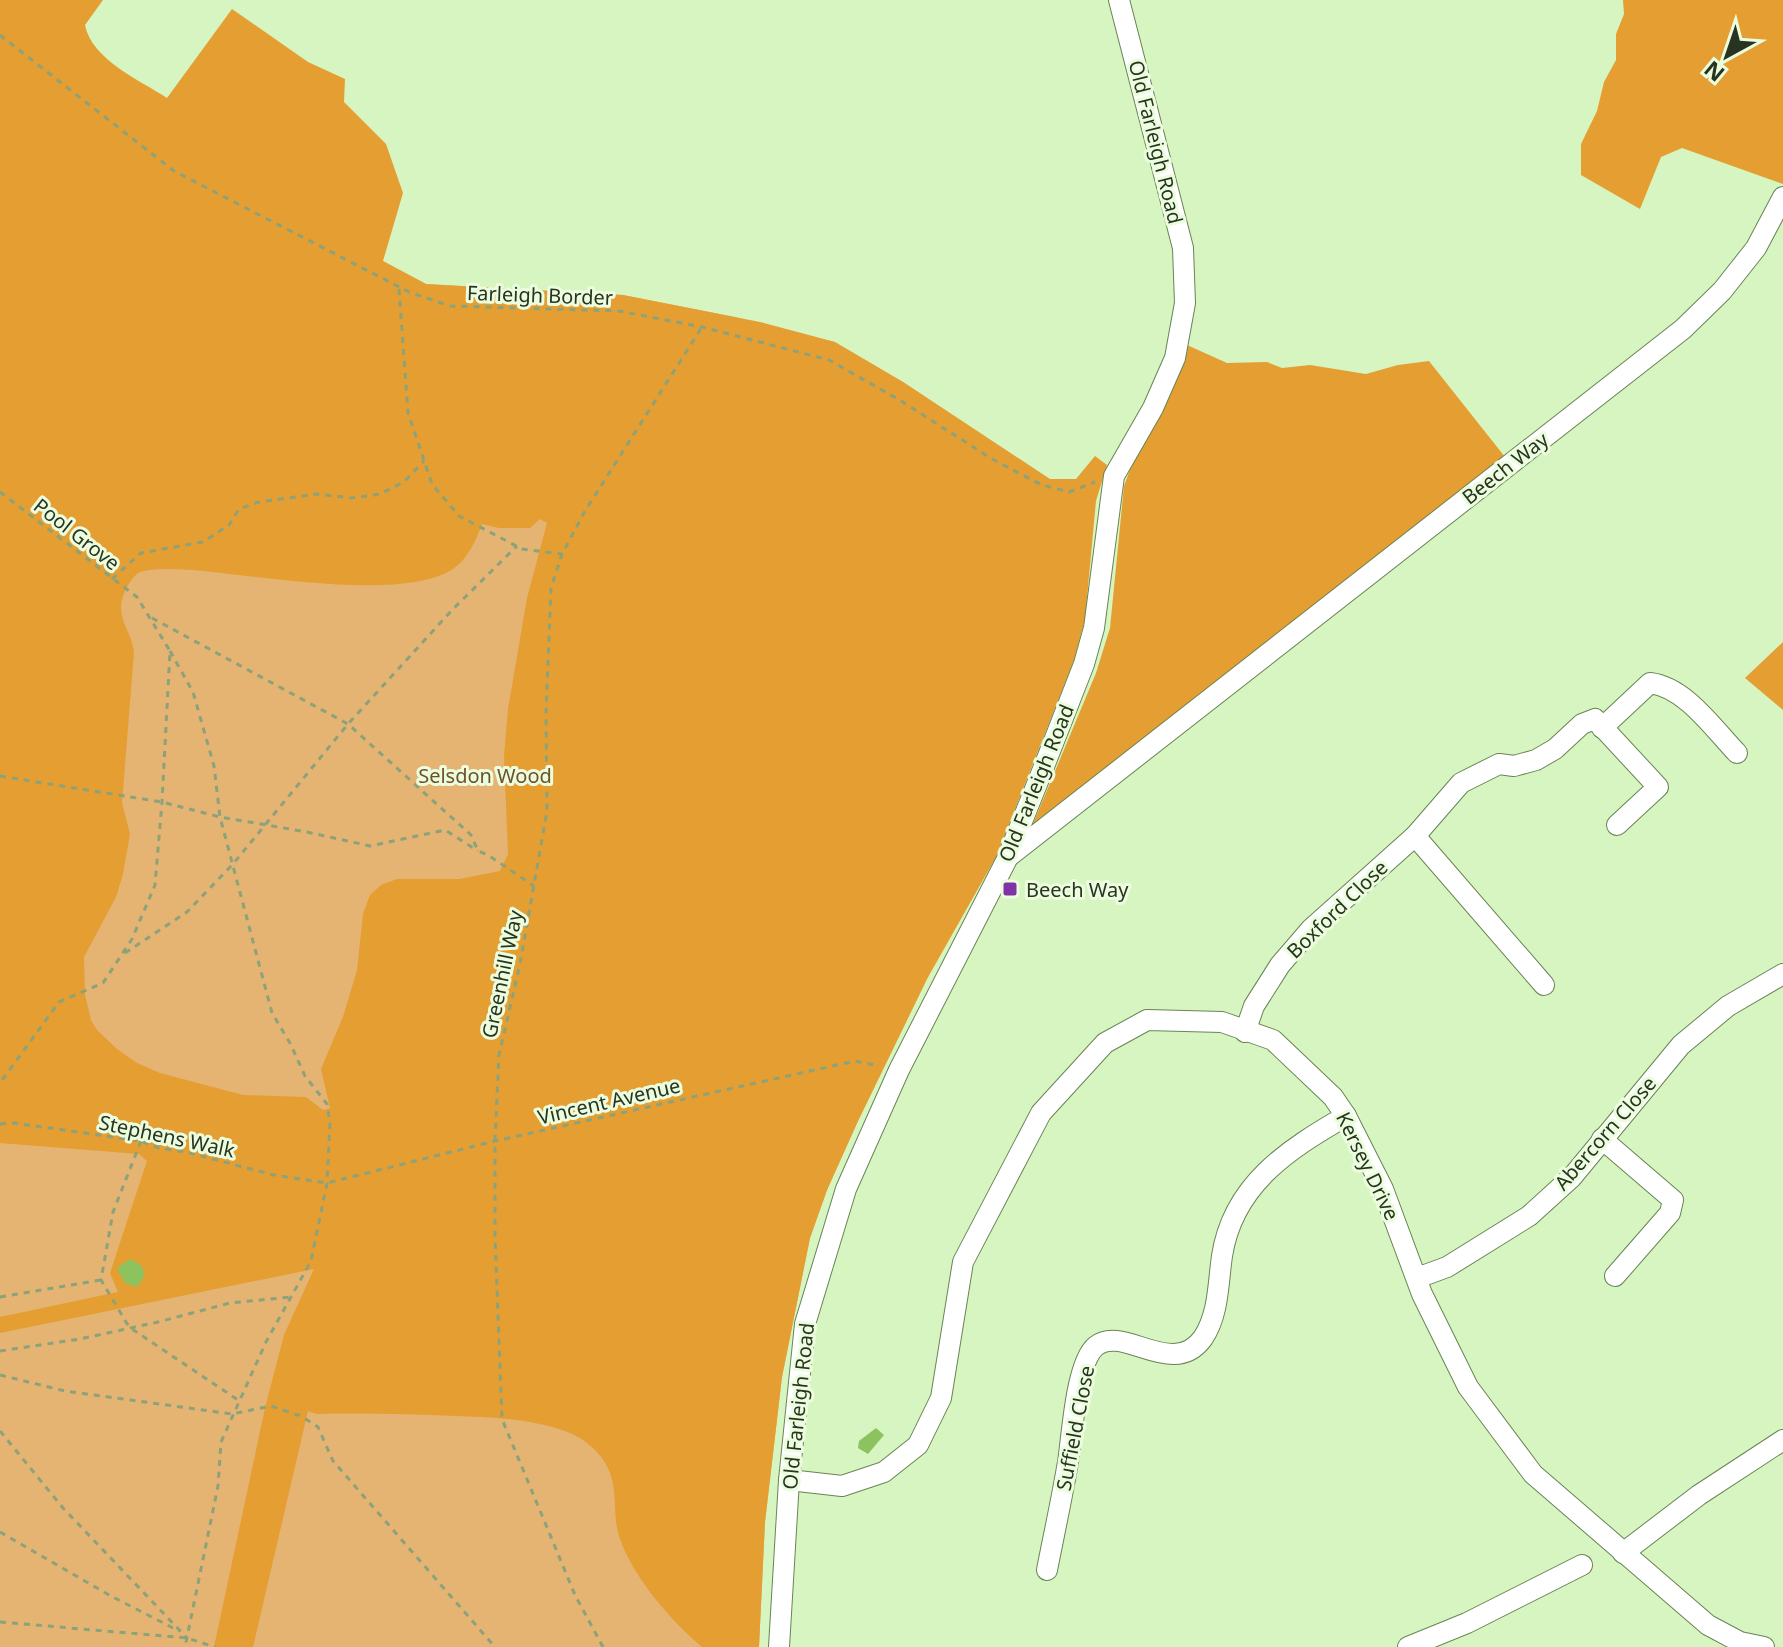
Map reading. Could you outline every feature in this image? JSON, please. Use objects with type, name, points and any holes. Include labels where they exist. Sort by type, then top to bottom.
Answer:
[{"type":"street","name":"Old Farleigh Road","points":[[779,1647],[789,1480],[805,1324],[846,1189],[899,1070],[1007,859],[1084,664],[1094,628],[1114,476],[1153,408],[1175,358],[1185,303],[1183,248],[1119,0]]},
{"type":"street","name":"Beech Way","points":[[1007,859],[1683,329],[1722,291],[1756,248],[1783,197]]},
{"type":"street","points":[[1617,825],[1658,787],[1602,728],[1650,683],[1665,685],[1680,695],[1737,753]]},
{"type":"street","name":"Boxford Close","points":[[1245,1032],[1254,1006],[1280,965],[1311,929],[1415,836],[1461,783],[1499,764],[1514,766],[1536,760],[1555,749],[1582,724],[1595,719],[1602,728]]},
{"type":"street","points":[[1415,836],[1544,985]]},
{"type":"street","name":"Abercorn Close","points":[[1417,1278],[1447,1267],[1529,1216],[1572,1177],[1681,1045],[1728,1006],[1783,974]]},
{"type":"street","name":"Kersey Drive","points":[[789,1480],[842,1486],[884,1472],[918,1445],[941,1398],[963,1262],[1041,1113],[1105,1043],[1147,1020],[1222,1022],[1273,1040],[1333,1097],[1383,1189],[1422,1294],[1468,1387],[1533,1474],[1708,1625],[1740,1642],[1764,1647]]},
{"type":"street","name":"Suffield Close","points":[[1047,1570],[1079,1386],[1089,1354],[1106,1341],[1133,1344],[1165,1355],[1190,1350],[1197,1344],[1210,1324],[1223,1252],[1250,1190],[1289,1150],[1346,1116]]},
{"type":"street","points":[[1602,1139],[1673,1200],[1670,1213],[1615,1276]]},
{"type":"street","points":[[1623,1553],[1699,1495],[1783,1440]]},
{"type":"street","points":[[1408,1647],[1467,1623],[1582,1565]]},
{"type":"path","name":"Farleigh Border","points":[[0,35],[174,171],[399,288],[450,306],[619,311],[702,327],[829,360],[898,399],[992,459],[1042,485],[1069,492],[1114,476]]},
{"type":"path","points":[[399,288],[408,413],[432,484],[459,516],[517,546],[562,554]]},
{"type":"path","name":"Greenhill Way","points":[[603,1647],[575,1595],[502,1419],[495,1236],[499,1055],[520,964],[547,811],[546,713],[551,588],[562,554],[585,511],[702,327]]},
{"type":"path","points":[[112,579],[141,553],[203,542],[229,525],[239,509],[259,502],[317,494],[352,498],[380,494],[404,482],[424,461]]},
{"type":"path","name":"Pool Grove","points":[[0,492],[137,597],[149,616]]},
{"type":"path","points":[[122,955],[187,912],[233,864],[348,724],[453,609],[517,546]]},
{"type":"path","points":[[149,616],[348,724],[471,835],[478,851]]},
{"type":"path","points":[[149,616],[193,692],[214,766],[220,817],[272,1013],[305,1076],[327,1104],[330,1123],[327,1183],[311,1261],[238,1400],[221,1442],[218,1486],[185,1647]]},
{"type":"path","points":[[0,1083],[59,1002],[103,983],[132,939],[155,885],[170,651]]},
{"type":"path","points":[[0,776],[162,802],[220,817],[370,846],[445,830],[534,886]]},
{"type":"path","name":"Vincent Avenue","points":[[327,1183],[495,1141],[855,1061],[899,1070]]},
{"type":"path","name":"Stephens Walk","points":[[0,1124],[14,1123],[141,1141],[274,1175],[327,1183]]},
{"type":"path","points":[[141,1141],[113,1212],[101,1280],[129,1327],[238,1400]]},
{"type":"path","points":[[0,1297],[101,1280]]},
{"type":"path","points":[[0,1351],[80,1339],[230,1303],[291,1297]]},
{"type":"path","points":[[0,1375],[65,1391],[232,1414],[271,1406],[301,1416],[318,1427],[333,1461],[495,1647]]},
{"type":"path","points":[[0,1431],[63,1508],[187,1638]]},
{"type":"path","points":[[0,1532],[109,1595],[182,1632]]},
{"type":"path","points":[[0,1622],[187,1638],[215,1647]]},
{"type":"green space","name":"Selsdon Wood","points":[[0,4],[307,221],[426,284],[623,295],[730,316],[834,342],[903,382],[1069,492],[940,952],[858,1121],[827,1190],[810,1238],[782,1377],[765,1522],[759,1647],[0,1647]]},
{"type":"shaded area","name":"Selsdon Wood","points":[[0,0],[103,0],[85,25],[89,37],[118,68],[167,98],[232,9],[308,62],[345,79],[344,102],[386,144],[403,193],[383,261],[426,284],[623,295],[760,322],[835,342],[903,382],[1050,479],[1076,479],[1095,456],[1107,465],[1096,501],[1085,619],[1074,660],[996,857],[927,979],[858,1121],[827,1190],[810,1238],[782,1377],[765,1522],[759,1647],[702,1647],[665,1611],[633,1566],[619,1536],[613,1483],[608,1468],[593,1448],[572,1434],[525,1421],[497,1418],[317,1414],[308,1411],[253,1647],[214,1647],[265,1408],[284,1335],[314,1269],[0,1333],[0,1317],[118,1292],[110,1273],[147,1161],[139,1154],[0,1143]],"holes":[[[540,519],[547,523],[527,598],[508,709],[504,756],[508,854],[500,871],[459,879],[397,879],[381,885],[370,895],[363,914],[357,970],[343,1017],[321,1069],[330,1108],[323,1110],[306,1097],[243,1095],[160,1073],[137,1063],[117,1049],[91,1020],[85,995],[84,957],[116,897],[130,834],[122,803],[134,652],[121,607],[132,579],[150,570],[169,569],[333,584],[402,584],[431,579],[453,569],[467,555],[482,524],[499,528],[530,528]]]},
{"type":"shaded area","points":[[1623,0],[1783,0],[1783,184],[1682,148],[1661,157],[1640,209],[1581,175],[1581,144],[1597,111],[1604,82],[1616,60],[1616,34],[1624,14]]},
{"type":"shaded area","points":[[1187,345],[1227,363],[1267,362],[1282,368],[1310,365],[1366,374],[1429,361],[1505,457],[1030,831],[1096,673],[1110,628],[1124,486],[1136,453]]},
{"type":"shaded area","points":[[1783,642],[1783,710],[1745,678]]},
{"type":"shaded area","points":[[130,1259],[141,1265],[145,1275],[137,1287],[125,1283],[117,1268]]},
{"type":"shaded area","points":[[876,1428],[884,1435],[868,1454],[858,1448],[859,1441]]},
{"type":"place","name":"Beech Way","points":[[1010,889]]}]
